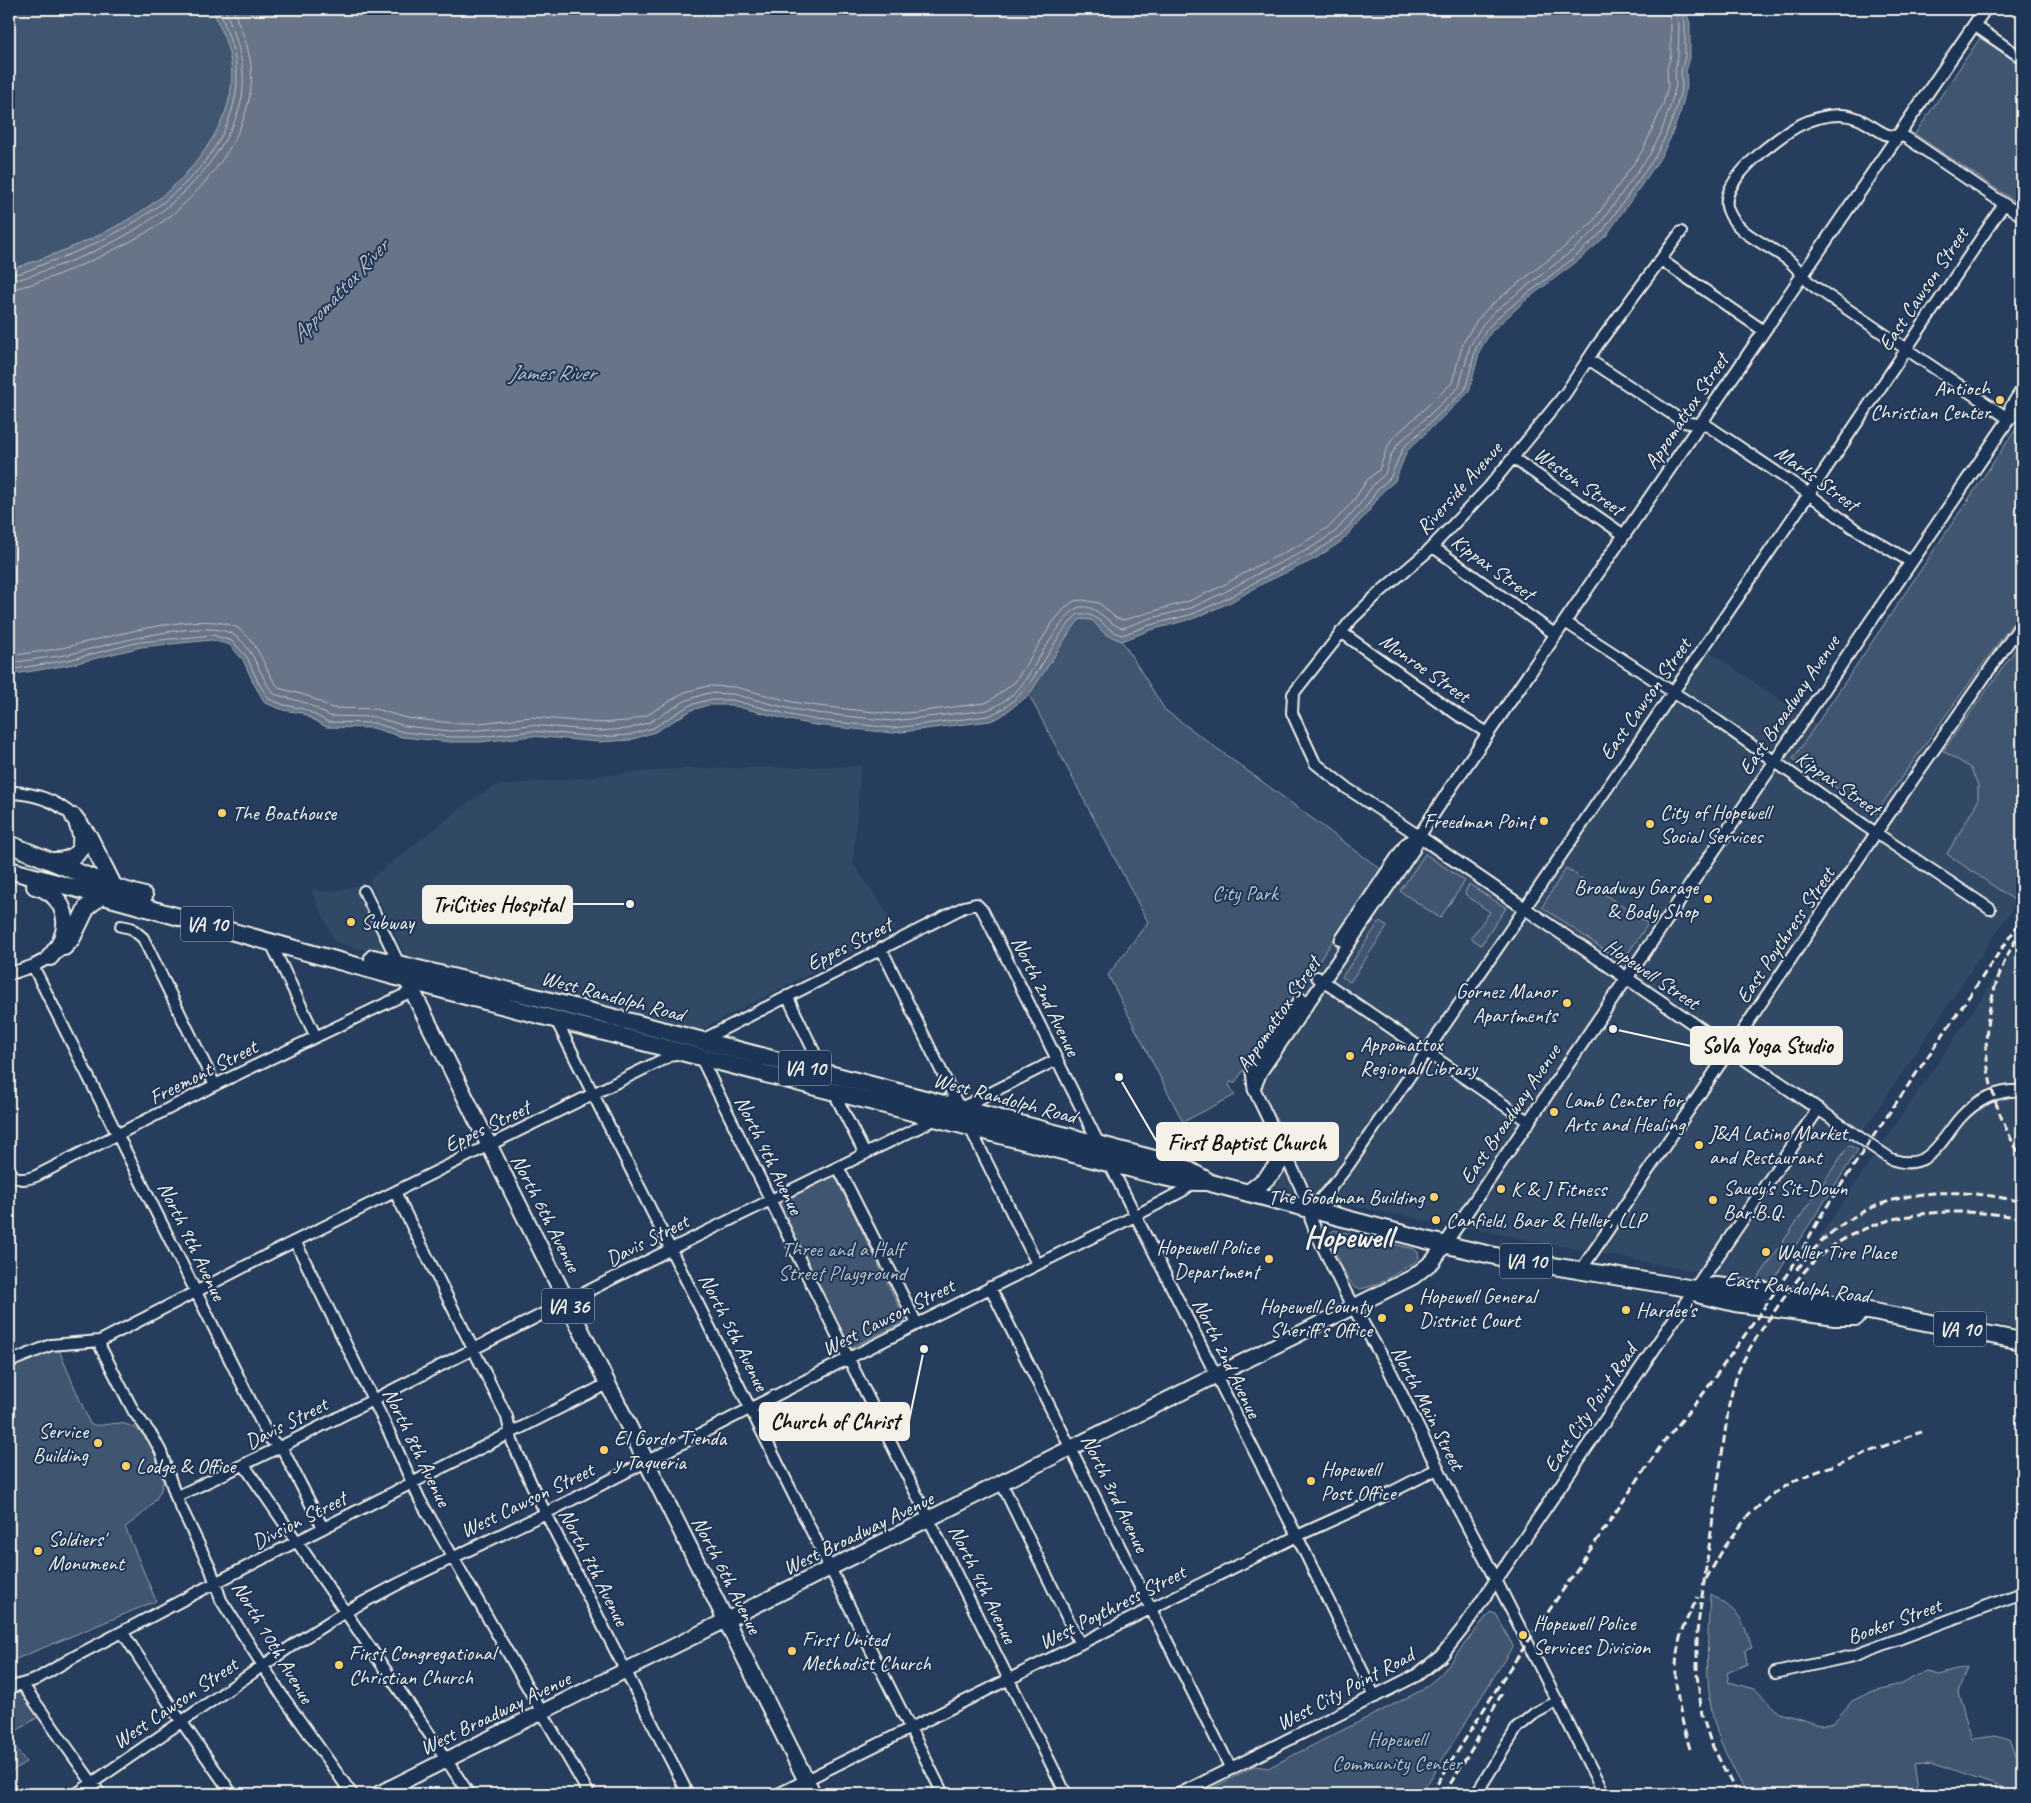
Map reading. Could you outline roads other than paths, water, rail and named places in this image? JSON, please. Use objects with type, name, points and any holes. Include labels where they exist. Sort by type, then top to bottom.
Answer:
[{"type":"highway","points":[[48,860],[62,861],[69,859],[78,852],[81,847],[82,835],[74,817]]},
{"type":"highway","points":[[50,957],[68,944],[84,912],[107,892],[89,837],[74,817]]},
{"type":"highway","name":"West Randolph Road","points":[[9,844],[48,860],[107,892],[270,941],[680,1051],[700,1048],[824,1073],[1181,1166],[1200,1180]]},
{"type":"highway","name":"West Randolph Road","points":[[9,870],[107,892],[405,978],[539,998],[833,1091],[1108,1162],[1200,1180],[1310,1210]]},
{"type":"highway","points":[[9,878],[48,890],[62,905],[65,918],[63,936],[61,943],[50,957]]},
{"type":"highway","points":[[1248,1193],[1264,1182],[1276,1170],[1285,1153]]},
{"type":"highway","name":"East Randolph Road","points":[[1310,1210],[1504,1258],[1694,1289],[1716,1286],[1767,1291],[2022,1341]]},
{"type":"main road","name":"North 6th Avenue","points":[[405,978],[725,1621],[810,1787]]},
{"type":"main road","name":"East Broadway Avenue","points":[[1355,1306],[1418,1274],[1433,1261],[1445,1244]]},
{"type":"main road","name":"West Broadway Avenue","points":[[378,1794],[930,1520],[1355,1306]]},
{"type":"street","name":"Appomattox Street","points":[[1254,1089],[1261,1072],[1320,979],[1414,849],[1419,836],[1488,733],[1985,9]]},
{"type":"street","points":[[1974,25],[2022,58]]},
{"type":"street","points":[[2009,419],[1812,285],[1787,259],[1735,223],[1726,207],[1726,200],[1733,182],[1773,142],[1786,132],[1816,119],[1847,115],[1870,124],[1888,135],[1898,135],[1912,141],[2022,216]]},
{"type":"street","name":"East Cawson Street","points":[[1310,1210],[1348,1166],[1809,494],[1905,348],[2004,204]]},
{"type":"street","name":"Riverside Avenue","points":[[1300,733],[1292,713],[1293,694],[1352,619],[1433,547],[1489,487],[1565,394],[1588,359],[1681,232]]},
{"type":"street","points":[[1661,260],[1764,331]]},
{"type":"street","name":"Marks Street","points":[[1588,359],[1684,422],[1700,424],[1716,431],[1809,494],[1852,527],[1911,562]]},
{"type":"street","name":"East Broadway Avenue","points":[[1445,1244],[2009,419],[2011,407],[2022,390]]},
{"type":"street","name":"East Broadway Avenue","points":[[2009,419],[2022,412]]},
{"type":"street","name":"Weston Street","points":[[1513,458],[1624,535]]},
{"type":"street","name":"Kippax Street","points":[[1433,547],[1556,635]]},
{"type":"street","name":"Kippax Street","points":[[1565,622],[1673,692],[1876,833],[1990,909]]},
{"type":"street","name":"East Poythress Street","points":[[1581,1270],[1876,833],[2022,623]]},
{"type":"street","name":"Monroe Street","points":[[1341,632],[1458,715],[1488,733]]},
{"type":"street","name":"Hopewell Street","points":[[1300,733],[1315,763],[1331,777],[1891,1159],[1910,1163],[1928,1156],[1941,1144],[1960,1118],[1981,1101],[2005,1092],[2022,1091]]},
{"type":"street","points":[[9,792],[40,796],[52,800],[74,817]]},
{"type":"street","name":"North 6th Avenue","points":[[364,891],[405,978]]},
{"type":"street","name":"Eppes Street","points":[[700,1048],[787,996],[964,907],[976,904]]},
{"type":"street","name":"North 2nd Avenue","points":[[976,904],[983,911],[1375,1697]]},
{"type":"street","points":[[121,926],[131,928],[143,938],[215,1086]]},
{"type":"street","points":[[270,941],[316,1037]]},
{"type":"street","points":[[881,948],[1037,1264]]},
{"type":"street","points":[[9,974],[33,966],[50,957]]},
{"type":"street","name":"North 9th Avenue","points":[[33,966],[268,1438],[280,1447],[323,1528]]},
{"type":"street","name":"Freemont Street","points":[[10,1172],[20,1180],[36,1176],[118,1136],[316,1037],[405,978]]},
{"type":"street","points":[[1320,979],[1528,1122]]},
{"type":"street","points":[[787,996],[865,1154]]},
{"type":"street","name":"North 5th Avenue","points":[[539,998],[555,1019],[943,1794]]},
{"type":"street","name":"North 4th Avenue","points":[[700,1048],[770,1200],[1066,1794]]},
{"type":"street","name":"Eppes Street","points":[[9,1362],[51,1345],[100,1341],[295,1241],[680,1051]]},
{"type":"street","name":"Davis Street","points":[[176,1497],[280,1447],[671,1249],[1056,1060]]},
{"type":"street","name":"North Main Street","points":[[1254,1089],[1285,1153],[1310,1210],[1316,1232],[1346,1294],[1355,1306],[1390,1371],[1438,1469],[1496,1580]]},
{"type":"street","name":"East City Point Road","points":[[1496,1580],[1818,1109]]},
{"type":"street","points":[[838,1167],[917,1324]]},
{"type":"street","name":"West Cawson Street","points":[[76,1794],[345,1612],[546,1513],[849,1358],[1135,1216],[1200,1180]]},
{"type":"street","name":"North 7th Avenue","points":[[395,1192],[507,1417],[512,1441],[546,1513],[688,1794]]},
{"type":"street","name":"North 8th Avenue","points":[[295,1241],[413,1484],[452,1558],[589,1794]]},
{"type":"street","name":"North 3rd Avenue","points":[[990,1287],[1231,1769]]},
{"type":"street","name":"North 10th Avenue","points":[[100,1341],[101,1348],[134,1412],[153,1437],[161,1452],[176,1497],[212,1570],[221,1600],[283,1697],[352,1794]]},
{"type":"street","name":"Divsion Street","points":[[9,1688],[23,1685],[215,1583],[607,1384]]},
{"type":"street","points":[[244,1465],[469,1794]]},
{"type":"street","name":"West Poythress Street","points":[[778,1794],[810,1787],[911,1729],[1296,1536],[1368,1504],[1438,1469]]},
{"type":"street","points":[[1002,1484],[1080,1644]]},
{"type":"street","points":[[1496,1580],[1604,1794]]},
{"type":"street","name":"West City Point Road","points":[[1180,1794],[1417,1675],[1441,1656],[1464,1627],[1496,1580]]},
{"type":"street","name":"Booker Street","points":[[1775,1673],[1853,1656],[2022,1593]]},
{"type":"street","points":[[123,1633],[181,1722],[232,1794]]},
{"type":"street","points":[[23,1685],[100,1794]]},
{"type":"street","points":[[1476,1794],[1517,1728],[1535,1713],[1558,1701]]},
{"type":"water","name":"James River","points":[[213,9],[1685,9],[1690,23],[1690,58],[1686,71],[1687,86],[1681,110],[1670,139],[1659,160],[1606,236],[1579,260],[1527,299],[1491,332],[1480,350],[1469,392],[1407,451],[1395,481],[1382,492],[1369,511],[1342,541],[1315,559],[1262,584],[1231,602],[1195,618],[1151,630],[1122,641],[1105,634],[1092,620],[1080,619],[1029,695],[1000,717],[990,721],[893,733],[815,725],[731,705],[708,705],[692,710],[655,732],[630,740],[599,742],[532,736],[481,742],[451,742],[402,737],[373,728],[326,727],[302,713],[283,710],[265,703],[243,660],[230,645],[212,640],[141,647],[69,665],[9,675],[9,270],[96,237],[123,222],[149,206],[173,187],[194,165],[212,139],[221,121],[228,103],[232,83],[228,49]]},
{"type":"railway","points":[[1431,1794],[1504,1677],[1660,1447],[1703,1394],[1796,1261],[1822,1214],[1868,1144],[2022,919]]},
{"type":"railway","points":[[2016,939],[2002,967],[1993,995],[1986,1049],[1989,1076],[1996,1104],[2007,1131],[2022,1158]]},
{"type":"railway","points":[[1797,1270],[1819,1244],[1843,1224],[1870,1209],[1898,1199],[1927,1194],[1958,1193],[2022,1202]]},
{"type":"railway","points":[[1737,1794],[1711,1743],[1702,1715],[1697,1674],[1697,1632],[1729,1404],[1744,1360],[1762,1328],[1798,1278],[1822,1254],[1844,1239],[1867,1228],[1892,1220],[1918,1215],[1970,1212],[2022,1218]]},
{"type":"railway","points":[[1706,1579],[1724,1548],[1748,1516],[1771,1495],[1798,1479],[1921,1432]]},
{"type":"railway","points":[[1690,1749],[1679,1704],[1676,1659],[1683,1628],[1698,1597]]},
{"type":"railway","points":[[1444,1794],[1473,1747],[1503,1691]]},
{"type":"place","name":"Antioch Christian Center","points":[[2000,400]]},
{"type":"place","name":"The Boathouse","points":[[222,813]]},
{"type":"place","name":"Freedman Point","points":[[1544,821]]},
{"type":"place","name":"City of Hopewell Social Services","points":[[1650,824]]},
{"type":"place","name":"Broadway Garage & Body Shop","points":[[1708,899]]},
{"type":"place","name":"TriCities Hospital","points":[[630,904]]},
{"type":"place","name":"Subway","points":[[351,922]]},
{"type":"place","name":"Gornez Manor Apartments","points":[[1567,1003]]},
{"type":"place","name":"SoVa Yoga Studio","points":[[1613,1029]]},
{"type":"place","name":"Appomattox Regional Library","points":[[1350,1056]]},
{"type":"place","name":"First Baptist Church","points":[[1119,1077]]},
{"type":"place","name":"Lamb Center for Arts and Healing","points":[[1554,1112]]},
{"type":"place","name":"J&A Latino Market and Restaurant","points":[[1699,1145]]},
{"type":"place","name":"K & J Fitness","points":[[1501,1189]]},
{"type":"place","name":"The Goodman Building","points":[[1434,1197]]},
{"type":"place","name":"Saucy's Sit-Down Bar.B.Q.","points":[[1713,1200]]},
{"type":"place","name":"Canfield, Baer & Heller, LLP","points":[[1436,1220]]},
{"type":"place","name":"Waller Tire Place","points":[[1766,1252]]},
{"type":"place","name":"Hopewell Police Department","points":[[1269,1259]]},
{"type":"place","name":"Hopewell General District Court","points":[[1409,1308]]},
{"type":"place","name":"Hardee's","points":[[1626,1310]]},
{"type":"place","name":"Hopewell County Sheriff's Office","points":[[1382,1318]]},
{"type":"place","name":"Church of Christ","points":[[924,1349]]},
{"type":"place","name":"Service Building","points":[[98,1443]]},
{"type":"place","name":"El Gordo Tienda y Taqueria","points":[[604,1450]]},
{"type":"place","name":"Lodge & Office","points":[[126,1466]]},
{"type":"place","name":"Hopewell Post Office","points":[[1311,1481]]},
{"type":"place","name":"Soldiers' Monument","points":[[38,1551]]},
{"type":"place","name":"Hopewell Police Services Division","points":[[1523,1635]]},
{"type":"place","name":"First United Methodist Church","points":[[792,1651]]},
{"type":"place","name":"First Congregational Christian Church","points":[[339,1665]]},
{"type":"district","name":"Hopewell","points":[[1348,1236]]},
{"type":"water label","name":"Appomattox River","points":[[339,290]]},
{"type":"park label","name":"City Park","points":[[1245,893]]},
{"type":"park label","name":"Three and a Half Street Playground","points":[[842,1261]]},
{"type":"park label","name":"Hopewell Community Center","points":[[1397,1751]]}]
